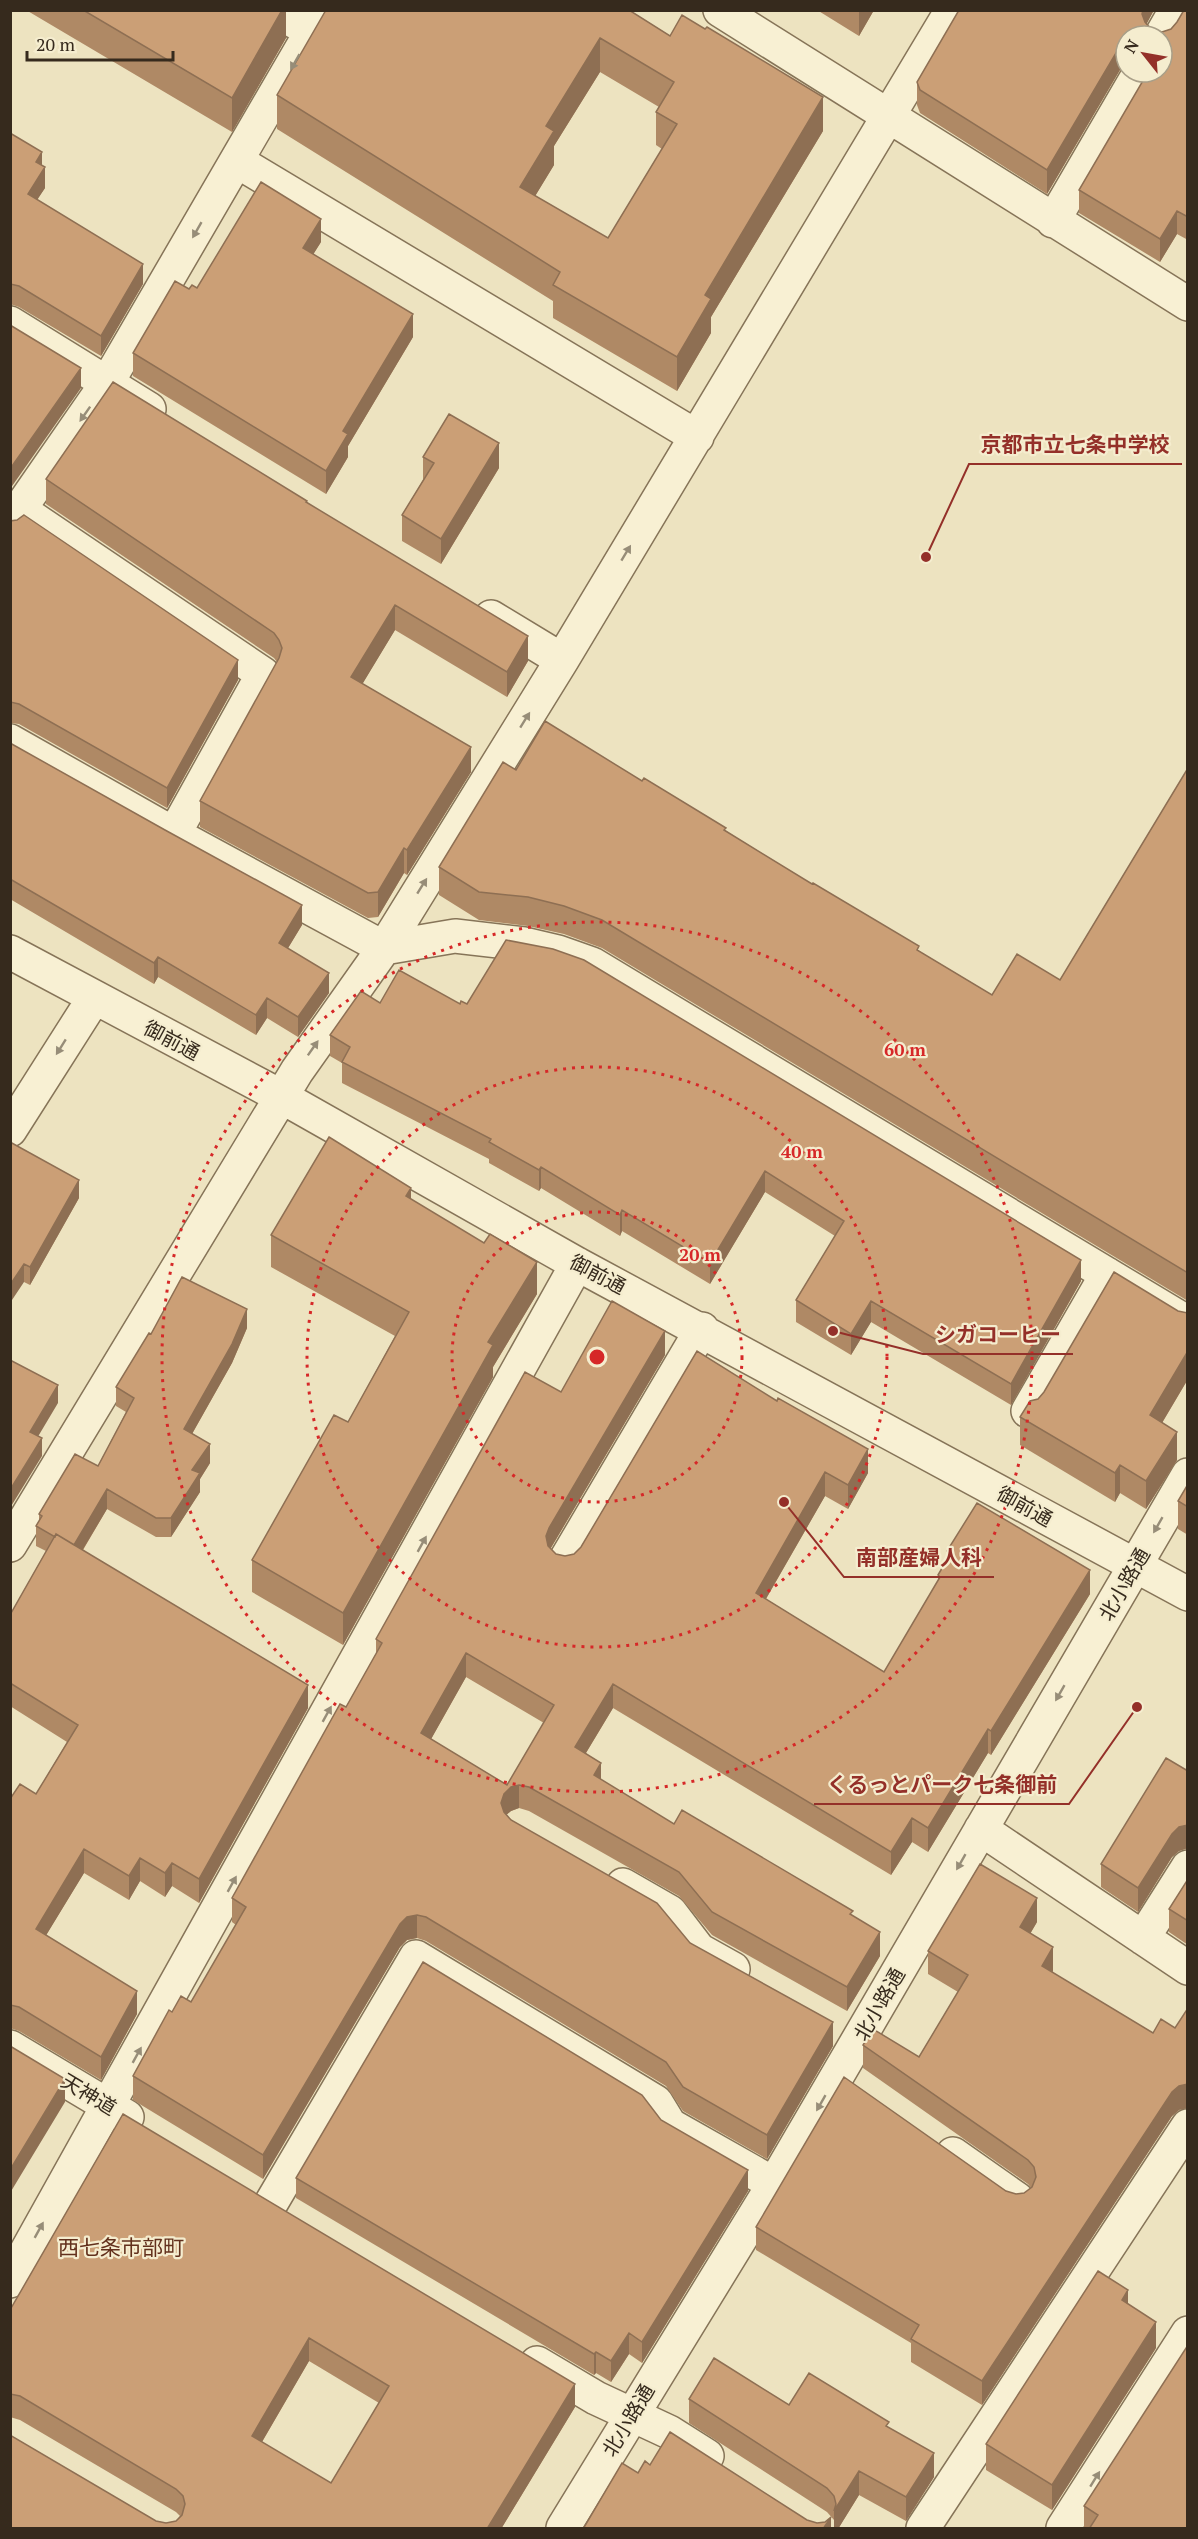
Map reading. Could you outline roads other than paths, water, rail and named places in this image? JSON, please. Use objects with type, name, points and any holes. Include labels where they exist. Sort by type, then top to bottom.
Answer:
[{"type":"street","points":[[174,834],[263,674],[15,516],[107,383],[318,21],[274,10]]},
{"type":"street","points":[[720,10],[1188,304]]},
{"type":"street","points":[[10,1545],[297,1071],[384,948],[562,660],[952,10]]},
{"type":"street","points":[[1168,24],[1176,10]]},
{"type":"street","points":[[1053,221],[1133,84]]},
{"type":"street","points":[[237,161],[696,437]]},
{"type":"street","points":[[10,323],[177,426]]},
{"type":"street","points":[[471,604],[562,660]]},
{"type":"street","points":[[10,741],[174,834],[384,948],[455,936],[524,944],[558,951],[592,963],[1188,1323]]},
{"type":"street","name":"御前通","points":[[10,952],[282,1097],[578,1264],[702,1329],[1188,1594]]},
{"type":"street","points":[[10,1130],[94,998]]},
{"type":"street","points":[[10,2281],[578,1264]]},
{"type":"street","points":[[1028,1411],[1107,1274]]},
{"type":"street","points":[[565,1561],[702,1329]]},
{"type":"street","name":"北小路通","points":[[563,2529],[774,2184],[1188,1474]]},
{"type":"street","points":[[981,1829],[1188,1968]]},
{"type":"street","points":[[1143,1938],[1188,1867]]},
{"type":"street","points":[[600,1872],[670,1912],[699,1950],[759,1983]]},
{"type":"street","points":[[240,2186],[280,2211],[416,1957],[656,2102],[670,2125],[774,2184]]},
{"type":"street","points":[[829,2022],[858,2038]]},
{"type":"street","name":"天神道","points":[[10,2047],[149,2131]]},
{"type":"street","points":[[838,2073],[867,2093]]},
{"type":"street","points":[[923,2529],[1188,2126]]},
{"type":"street","points":[[933,2139],[1017,2199]]},
{"type":"street","points":[[1064,2529],[1188,2333]]},
{"type":"street","points":[[515,2350],[596,2398],[669,2432],[728,2470]]},
{"type":"place","name":"京都市立七条中学校","points":[[926,557]]},
{"type":"place","name":"シガコーヒー","points":[[833,1331]]},
{"type":"place","name":"南部産婦人科","points":[[784,1502]]},
{"type":"place","name":"くるっとパーク七条御前","points":[[1137,1707]]},
{"type":"district","name":"西七条市部町","points":[[121,2247]]}]
